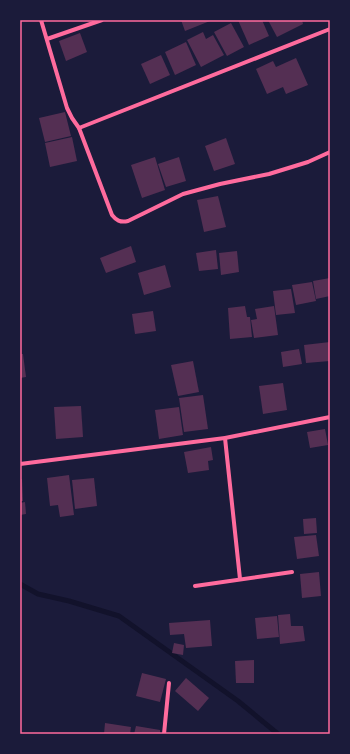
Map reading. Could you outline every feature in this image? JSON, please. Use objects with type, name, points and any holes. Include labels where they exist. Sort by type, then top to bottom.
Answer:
[{"type":"street","points":[[41,20],[67,108],[79,128],[112,215],[115,219],[124,222],[183,194],[220,184],[269,174],[308,162],[330,152]]},
{"type":"street","points":[[47,39],[102,20]]},
{"type":"street","points":[[79,128],[330,29]]},
{"type":"street","points":[[20,464],[225,438],[330,417]]},
{"type":"street","points":[[225,438],[240,580]]},
{"type":"street","points":[[195,586],[292,572]]},
{"type":"street","points":[[164,734],[168,683]]},
{"type":"building","points":[[181,20],[209,20],[210,21],[185,31]]},
{"type":"building","points":[[238,20],[262,20],[269,36],[249,45]]},
{"type":"building","points":[[268,20],[302,20],[303,24],[277,37]]},
{"type":"building","points":[[231,23],[244,47],[227,56],[214,32]]},
{"type":"building","points":[[203,32],[206,39],[213,35],[224,55],[201,67],[187,40]]},
{"type":"building","points":[[80,33],[87,52],[66,61],[59,41]]},
{"type":"building","points":[[186,42],[196,65],[175,75],[165,52]]},
{"type":"building","points":[[161,55],[170,75],[150,84],[141,64]]},
{"type":"building","points":[[296,58],[308,85],[286,94],[283,87],[267,94],[256,69],[273,61],[276,67]]},
{"type":"building","points":[[65,112],[71,136],[45,142],[39,118]]},
{"type":"building","points":[[72,137],[77,161],[50,167],[45,143]]},
{"type":"building","points":[[226,138],[235,164],[214,171],[205,146]]},
{"type":"building","points":[[155,157],[165,190],[142,198],[131,165]]},
{"type":"building","points":[[179,157],[186,181],[166,187],[158,164]]},
{"type":"building","points":[[218,196],[226,227],[204,232],[197,200]]},
{"type":"building","points":[[131,246],[136,262],[106,273],[100,258]]},
{"type":"building","points":[[216,250],[218,269],[199,271],[196,253]]},
{"type":"building","points":[[237,251],[239,272],[221,275],[219,253]]},
{"type":"building","points":[[165,265],[171,287],[144,295],[138,273]]},
{"type":"building","points":[[330,278],[330,296],[316,299],[313,281]]},
{"type":"building","points":[[312,282],[316,301],[296,305],[292,285]]},
{"type":"building","points":[[291,289],[295,313],[276,315],[273,291]]},
{"type":"building","points":[[245,306],[247,317],[250,317],[252,337],[230,339],[228,308]]},
{"type":"building","points":[[274,306],[278,335],[254,338],[251,320],[257,319],[255,309]]},
{"type":"building","points":[[153,311],[156,331],[135,334],[132,314]]},
{"type":"building","points":[[330,342],[330,361],[306,363],[304,345]]},
{"type":"building","points":[[299,349],[302,364],[283,367],[281,352]]},
{"type":"building","points":[[20,354],[23,354],[26,377],[20,378]]},
{"type":"building","points":[[193,361],[199,392],[178,396],[171,365]]},
{"type":"building","points":[[283,383],[287,410],[263,414],[259,386]]},
{"type":"building","points":[[203,395],[208,429],[184,432],[179,398]]},
{"type":"building","points":[[81,406],[83,437],[56,439],[54,407]]},
{"type":"building","points":[[179,407],[183,435],[159,439],[155,410]]},
{"type":"building","points":[[325,429],[328,445],[310,448],[307,432]]},
{"type":"building","points":[[211,447],[213,460],[208,461],[209,470],[188,473],[184,452]]},
{"type":"building","points":[[69,475],[74,515],[60,517],[58,505],[50,506],[47,478]]},
{"type":"building","points":[[94,478],[97,506],[75,509],[72,480]]},
{"type":"building","points":[[20,479],[22,479],[23,501],[20,501]]},
{"type":"building","points":[[25,502],[26,514],[20,515],[20,503]]},
{"type":"building","points":[[316,518],[317,533],[304,534],[303,519]]},
{"type":"building","points":[[316,535],[319,556],[297,559],[294,537]]},
{"type":"building","points":[[319,572],[321,596],[302,598],[300,574]]},
{"type":"building","points":[[290,614],[291,626],[303,626],[305,641],[280,644],[278,615]]},
{"type":"building","points":[[277,616],[279,637],[257,639],[255,618]]},
{"type":"building","points":[[210,620],[212,646],[186,648],[184,634],[170,635],[169,623]]},
{"type":"building","points":[[174,643],[184,645],[183,655],[172,653]]},
{"type":"building","points":[[254,660],[254,683],[236,683],[235,661]]},
{"type":"building","points":[[142,673],[166,679],[160,702],[136,696]]},
{"type":"building","points":[[186,678],[209,698],[198,711],[175,691]]},
{"type":"building","points":[[105,723],[131,727],[130,734],[104,734]]},
{"type":"building","points":[[136,726],[160,730],[160,734],[134,734]]},
{"type":"waterway","points":[[20,584],[38,594],[69,601],[119,616],[238,701],[278,734]]}]
